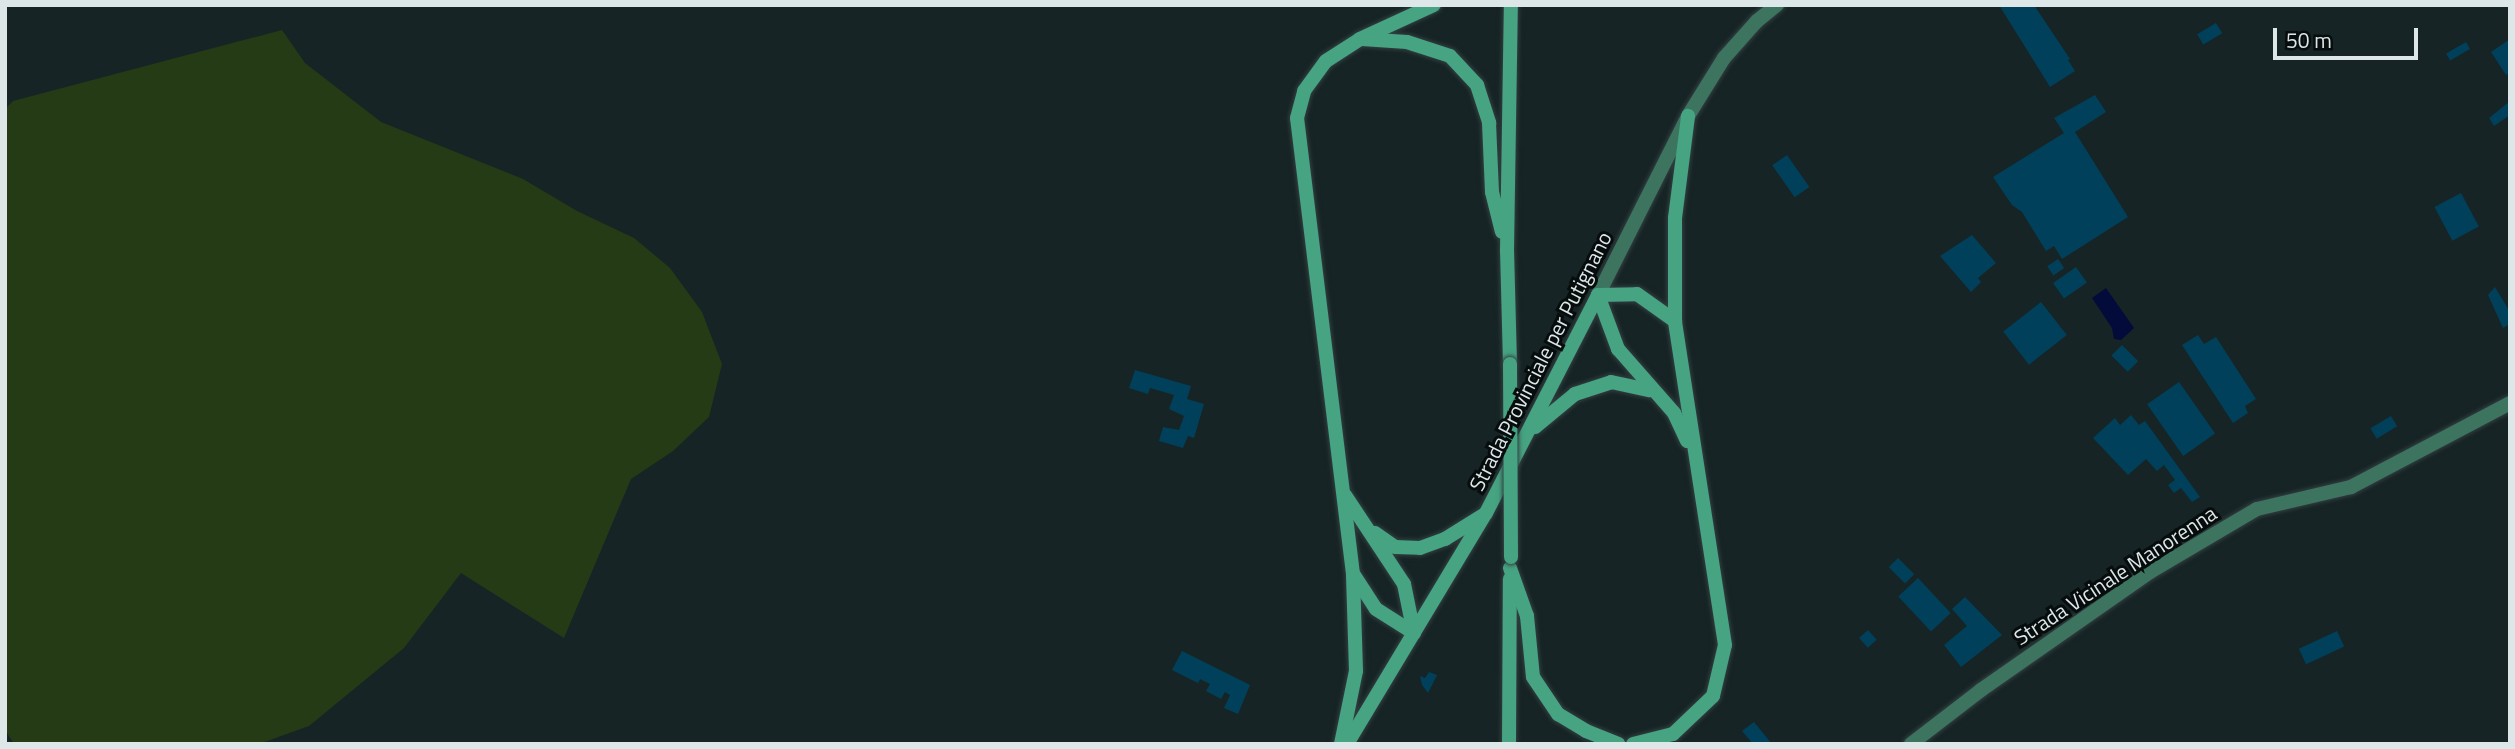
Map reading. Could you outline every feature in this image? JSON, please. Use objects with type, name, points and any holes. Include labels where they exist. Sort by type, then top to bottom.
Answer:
[{"type":"main road","points":[[1341,744],[1356,671],[1353,574],[1297,118],[1304,91],[1326,61],[1360,39],[1434,5]]},
{"type":"main road","points":[[1509,744],[1511,563],[1507,251],[1511,5]]},
{"type":"main road","points":[[1360,39],[1407,43],[1450,56],[1477,85],[1489,123],[1492,191],[1507,251]]},
{"type":"main road","points":[[1633,744],[1673,734],[1713,696],[1725,645],[1693,454],[1675,321],[1675,218],[1688,116]]},
{"type":"main road","points":[[1675,321],[1637,294],[1598,295],[1618,349],[1650,390],[1674,413],[1693,454]]},
{"type":"main road","name":"Strada Provinciale per Putignano","points":[[1347,744],[1486,513],[1598,295]]},
{"type":"main road","points":[[1531,430],[1575,394],[1611,382],[1650,390]]},
{"type":"main road","points":[[1343,492],[1404,584],[1414,633]]},
{"type":"main road","points":[[1367,528],[1395,547],[1420,548],[1444,539],[1486,513]]},
{"type":"main road","points":[[1511,563],[1527,616],[1533,677],[1558,714],[1586,731],[1618,744]]},
{"type":"main road","points":[[1353,574],[1376,609],[1414,633]]},
{"type":"street","name":"Strada Provinciale per Putignano","points":[[1598,295],[1688,116],[1724,58],[1757,21],[1777,5]]},
{"type":"street","name":"Strada Vicinale Manorenna","points":[[1912,744],[1981,690],[2150,572],[2257,509],[2351,487],[2510,403]]},
{"type":"green space","points":[[282,30],[305,63],[381,122],[523,179],[577,211],[634,238],[670,268],[702,312],[722,364],[709,417],[673,451],[631,479],[564,638],[461,573],[404,648],[309,726],[259,744],[14,744],[5,730],[5,109],[13,101]]},
{"type":"shaded area","points":[[2106,288],[2134,328],[2121,340],[2114,339],[2112,328],[2092,298]]},
{"type":"building","points":[[1999,5],[2034,5],[2075,71],[2050,87]]},
{"type":"building","points":[[2216,23],[2222,33],[2203,45],[2197,34]]},
{"type":"building","points":[[2510,39],[2510,73],[2506,75],[2491,52]]},
{"type":"building","points":[[2466,42],[2470,49],[2450,60],[2446,54]]},
{"type":"building","points":[[2095,95],[2106,112],[2075,132],[2128,217],[2062,259],[2054,246],[2046,251],[2022,212],[2012,205],[1993,177],[2064,133],[2054,118]]},
{"type":"building","points":[[2510,101],[2510,115],[2494,126],[2489,118]]},
{"type":"building","points":[[1787,155],[1809,187],[1795,197],[1772,165]]},
{"type":"building","points":[[2461,193],[2479,227],[2452,241],[2435,207]]},
{"type":"building","points":[[1972,235],[1996,263],[1978,278],[1981,282],[1971,292],[1940,256]]},
{"type":"building","points":[[2058,259],[2064,268],[2053,275],[2047,266]]},
{"type":"building","points":[[2076,267],[2087,283],[2064,299],[2053,283]]},
{"type":"building","points":[[2495,287],[2510,312],[2510,324],[2503,328],[2488,295]]},
{"type":"building","points":[[2041,302],[2067,335],[2029,365],[2003,332]]},
{"type":"building","points":[[2198,335],[2204,344],[2216,337],[2256,399],[2245,406],[2248,413],[2233,423],[2182,345]]},
{"type":"building","points":[[2122,345],[2138,361],[2128,372],[2111,356]]},
{"type":"building","points":[[1135,370],[1191,386],[1187,399],[1204,404],[1194,438],[1188,436],[1183,448],[1159,441],[1163,427],[1179,430],[1184,416],[1169,409],[1174,395],[1150,388],[1148,394],[1129,388]]},
{"type":"building","points":[[2179,382],[2215,434],[2183,456],[2147,404]]},
{"type":"building","points":[[2131,415],[2139,425],[2145,421],[2200,497],[2192,502],[2181,488],[2174,493],[2168,485],[2175,480],[2164,465],[2157,471],[2146,459],[2128,475],[2093,438],[2115,418],[2120,425]]},
{"type":"building","points":[[2391,416],[2397,426],[2377,439],[2370,428]]},
{"type":"building","points":[[1898,558],[1914,574],[1905,583],[1889,567]]},
{"type":"building","points":[[1918,578],[1951,613],[1931,632],[1898,596]]},
{"type":"building","points":[[1965,597],[2002,635],[1961,667],[1944,645],[1967,626],[1952,609]]},
{"type":"building","points":[[1868,630],[1877,640],[1868,648],[1859,638]]},
{"type":"building","points":[[2337,631],[2344,646],[2306,664],[2299,649]]},
{"type":"building","points":[[1182,651],[1250,685],[1238,714],[1224,708],[1230,695],[1225,692],[1221,699],[1206,691],[1210,684],[1200,679],[1198,683],[1172,670]]},
{"type":"building","points":[[1429,672],[1437,675],[1428,693],[1420,676],[1425,678]]},
{"type":"building","points":[[1754,722],[1772,744],[1753,744],[1742,731]]}]
